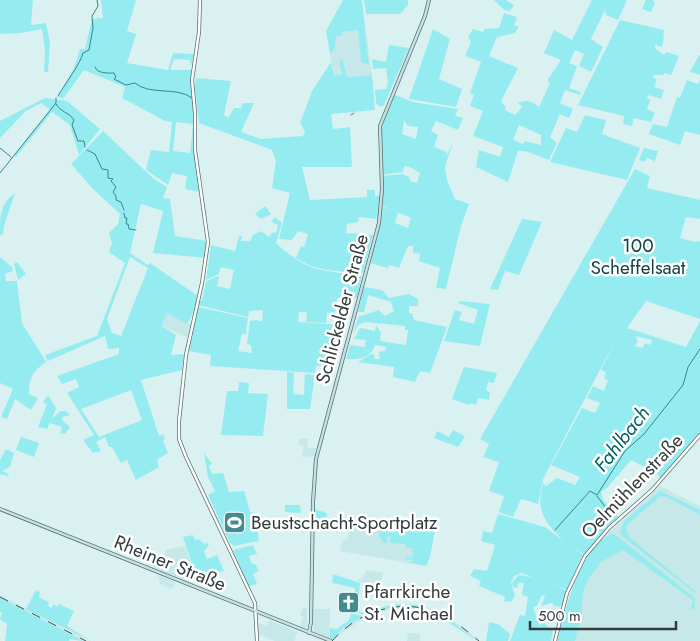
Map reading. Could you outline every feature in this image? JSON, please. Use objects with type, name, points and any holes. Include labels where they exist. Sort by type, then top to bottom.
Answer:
[{"type":"main road","name":"Schlickelder Straße","points":[[309,633],[311,622],[313,502],[316,459],[380,218],[382,190],[380,126],[430,0]]},
{"type":"main road","name":"Rheiner Straße","points":[[0,509],[256,613],[331,641]]},
{"type":"street","points":[[200,0],[199,32],[192,80],[196,112],[195,150],[208,242],[202,283],[186,355],[178,436],[186,458],[215,514],[255,603],[257,641]]},
{"type":"street","name":"Oelmühlenstraße","points":[[555,641],[567,593],[585,556],[609,528],[652,490],[700,435]]},
{"type":"shaded area","points":[[365,23],[372,75],[347,77],[343,60],[339,61],[342,74],[334,77],[330,54],[335,48],[336,36],[341,26]],"holes":[[[365,24],[369,65],[361,62],[359,30],[342,27]]]},
{"type":"shaded area","points":[[167,313],[191,324],[187,337],[160,326]]},
{"type":"shaded area","points":[[300,439],[308,439],[307,448],[316,448],[315,456],[302,457],[304,446],[298,444]]},
{"type":"shaded area","points":[[660,486],[700,506],[700,641],[557,641],[572,588],[591,552],[607,534]]},
{"type":"shaded area","points":[[382,518],[434,525],[426,566],[340,551],[342,541],[347,540],[352,523],[379,531]]},
{"type":"shaded area","points":[[185,546],[194,569],[186,581],[146,565],[146,560],[155,559],[161,561],[166,550]]},
{"type":"shaded area","points":[[366,570],[383,573],[380,588],[358,582],[358,579],[362,579]]},
{"type":"shaded area","points":[[158,575],[175,582],[172,589],[160,584]]},
{"type":"shaded area","points":[[0,595],[88,641],[83,641],[23,611],[0,598]]},
{"type":"shaded area","points":[[407,606],[428,609],[447,616],[480,641],[472,638],[462,628],[440,615],[423,609],[406,608],[383,611],[365,617],[333,639],[345,627],[365,615],[389,607]]},
{"type":"shaded area","points":[[303,607],[307,608],[307,627],[304,629],[299,627],[303,617],[300,616]]},
{"type":"shaded area","points":[[313,609],[330,609],[329,638],[314,632]]},
{"type":"shaded area","points":[[269,620],[298,632],[294,641],[275,641],[258,634],[258,623],[266,626]]},
{"type":"shaded area","points":[[408,633],[420,634],[420,641],[407,641]]},
{"type":"green space","points":[[0,0],[33,0],[31,25],[46,23],[50,42],[48,72],[44,72],[45,50],[42,29],[0,34]]},
{"type":"green space","points":[[101,0],[136,0],[127,31],[136,34],[127,63],[168,70],[173,53],[194,54],[191,65],[190,60],[174,59],[170,70],[192,70],[191,83],[195,112],[194,143],[200,192],[185,189],[187,176],[172,173],[168,185],[146,170],[151,150],[169,152],[172,122],[165,121],[122,98],[125,87],[84,70],[63,99],[58,97],[74,68],[80,49],[85,49],[92,19],[103,18]],"holes":[[[176,122],[193,124],[190,153],[173,151]]]},
{"type":"green space","points":[[343,0],[362,0],[369,65],[361,62],[358,30],[342,32],[342,35],[336,36],[335,48],[330,54],[326,31]]},
{"type":"green space","points":[[364,0],[408,0],[408,5],[400,14],[366,14]]},
{"type":"green space","points":[[494,0],[506,0],[514,5],[510,11],[504,10]]},
{"type":"green space","points":[[592,0],[627,0],[618,20],[606,15],[605,10],[591,39],[603,47],[591,72],[579,66],[584,54],[575,50],[569,63],[577,66],[569,88],[581,92],[580,95],[565,90],[560,103],[573,109],[569,118],[560,114],[550,137],[557,143],[549,160],[525,151],[518,151],[508,182],[476,167],[479,150],[500,157],[503,147],[473,136],[483,111],[470,106],[474,95],[470,93],[481,62],[465,56],[471,42],[468,37],[473,29],[483,32],[485,29],[499,28],[504,13],[517,17],[514,25],[519,27],[515,33],[497,37],[489,56],[518,68],[501,101],[506,107],[505,110],[515,115],[522,107],[518,103],[524,101],[534,103],[539,107],[550,83],[547,81],[561,60],[544,53],[554,30],[572,40]],"holes":[[[519,125],[541,135],[541,145],[525,141],[523,144],[513,140]]]},
{"type":"green space","points":[[646,0],[653,0],[655,3],[651,12],[642,9]]},
{"type":"green space","points":[[620,20],[664,30],[663,44],[661,47],[655,45],[655,48],[664,55],[666,52],[679,56],[671,75],[664,73],[664,75],[654,75],[653,78],[657,79],[654,87],[664,90],[661,99],[648,95],[647,98],[650,100],[647,109],[655,113],[651,122],[634,118],[632,126],[623,124],[624,116],[578,105]]},
{"type":"green space","points":[[433,29],[450,39],[439,79],[462,89],[456,107],[409,99]]},
{"type":"green space","points":[[389,45],[409,48],[384,105],[380,107],[376,103],[375,90],[386,89],[388,83],[386,68],[373,69],[372,59],[386,62]]},
{"type":"green space","points":[[700,56],[700,75],[690,72]]},
{"type":"green space","points":[[343,60],[347,77],[372,75],[375,110],[331,114],[333,129],[350,127],[352,167],[302,167],[310,200],[367,197],[367,190],[375,190],[375,196],[380,196],[377,219],[359,217],[358,222],[347,224],[346,233],[373,235],[363,273],[320,268],[304,263],[296,258],[301,246],[304,247],[308,234],[298,231],[292,240],[279,239],[290,193],[272,188],[276,161],[272,150],[199,123],[195,88],[196,78],[231,81],[224,115],[228,118],[234,108],[241,108],[243,103],[254,103],[241,132],[261,139],[303,136],[305,131],[300,123],[312,91],[331,62],[334,76],[342,74],[339,61]]},
{"type":"green space","points":[[687,80],[698,84],[700,80],[700,135],[685,131],[680,145],[649,134],[653,124],[667,127],[677,97],[680,98]]},
{"type":"green space","points":[[393,94],[413,102],[458,109],[455,116],[463,118],[458,130],[436,121],[431,131],[438,135],[434,147],[447,152],[446,157],[453,142],[445,167],[447,180],[455,199],[469,204],[461,226],[446,289],[436,288],[440,268],[419,261],[420,254],[413,253],[413,246],[408,246],[399,268],[389,265],[388,268],[370,263],[382,207],[392,210],[382,206],[383,176],[403,174],[409,177],[410,181],[417,183],[420,173],[404,166],[403,172],[382,175],[380,132]],"holes":[[[404,121],[408,126],[418,127],[416,139],[402,134]],[[398,213],[411,218],[408,228],[395,223]]]},
{"type":"green space","points":[[45,98],[67,101],[100,129],[79,155],[70,125],[52,112],[16,157],[14,155],[50,110],[41,103],[26,111],[0,138],[0,121]]},
{"type":"green space","points":[[585,115],[606,120],[602,134],[640,148],[627,180],[550,162],[566,128],[577,132]]},
{"type":"green space","points":[[103,131],[154,179],[167,187],[163,198],[170,199],[175,236],[208,241],[206,258],[153,253],[163,211],[141,204],[130,253],[148,265],[150,263],[198,296],[194,311],[187,324],[167,313],[161,326],[176,335],[171,355],[184,354],[182,370],[141,380],[159,436],[163,434],[165,440],[163,441],[168,453],[157,460],[159,467],[136,480],[127,460],[121,463],[112,447],[109,447],[105,437],[96,442],[101,451],[93,453],[83,440],[94,435],[67,393],[79,387],[76,379],[62,384],[57,376],[119,354],[119,348],[108,349],[105,336],[48,361],[45,355],[97,336],[125,263],[109,252],[112,243],[109,233],[118,224],[120,214],[94,190],[71,164]],"holes":[[[130,257],[148,268],[121,336],[112,333],[107,319]],[[131,390],[142,420],[99,437],[81,409]]]},
{"type":"green space","points":[[644,148],[658,151],[654,163],[653,160],[647,158],[645,162],[639,160]]},
{"type":"green space","name":"100 Scheffelsaat","points":[[635,169],[650,176],[647,188],[700,200],[700,219],[686,217],[680,238],[695,242],[700,241],[700,319],[646,301],[627,328],[686,347],[700,321],[700,432],[660,479],[657,473],[631,460],[607,488],[601,492],[603,500],[619,517],[584,554],[575,549],[583,555],[567,590],[551,582],[567,591],[561,607],[554,606],[552,603],[541,606],[545,596],[542,595],[537,606],[533,607],[539,625],[544,623],[553,631],[551,641],[510,641],[520,615],[525,616],[528,597],[522,595],[524,583],[519,583],[517,588],[513,587],[512,582],[519,575],[533,577],[521,573],[514,576],[511,583],[515,595],[511,602],[504,601],[505,597],[479,586],[481,581],[470,576],[474,569],[487,571],[495,545],[481,541],[483,531],[492,533],[498,514],[545,527],[564,541],[543,515],[540,501],[543,483],[546,486],[557,478],[575,485],[580,477],[551,465],[582,408],[595,413],[600,403],[587,398],[593,386],[604,391],[608,380],[604,378],[606,372],[601,370],[615,341],[543,479],[538,504],[521,499],[513,517],[499,512],[504,496],[489,491],[499,462],[483,457],[489,444],[480,439]],"holes":[[[635,336],[652,340],[650,345],[645,343],[642,348],[635,346],[638,341]]]},
{"type":"green space","points":[[15,193],[3,234],[0,235],[2,211],[6,201]]},
{"type":"green space","points":[[265,206],[271,214],[261,219],[255,214]]},
{"type":"green space","points":[[275,217],[282,223],[276,243],[298,260],[325,271],[362,276],[357,298],[337,298],[335,313],[327,313],[326,323],[306,322],[307,312],[299,312],[298,322],[342,325],[338,348],[332,348],[331,353],[326,355],[325,365],[316,366],[315,373],[210,366],[211,355],[189,351],[198,307],[248,318],[246,334],[242,334],[238,351],[252,353],[251,345],[247,344],[250,321],[257,320],[262,322],[263,310],[249,311],[248,317],[198,305],[199,301],[202,301],[206,281],[219,276],[217,286],[230,289],[234,270],[221,267],[219,274],[206,280],[211,245],[235,251],[239,236],[242,236],[241,241],[250,241],[253,235],[261,231],[269,237],[273,232],[276,233],[278,225],[271,222]]},
{"type":"green space","points":[[522,219],[542,222],[519,275],[505,271],[498,290],[490,289]]},
{"type":"green space","points":[[0,257],[12,267],[13,271],[5,274],[6,281],[17,281],[22,323],[46,362],[35,372],[31,379],[29,394],[38,398],[31,410],[15,399],[7,419],[1,417],[13,389],[0,383]]},
{"type":"green space","points":[[17,262],[26,274],[18,280],[14,264]]},
{"type":"green space","points":[[364,287],[382,290],[389,298],[409,294],[418,299],[418,306],[409,306],[409,313],[412,313],[414,320],[447,327],[430,373],[420,371],[415,382],[393,377],[394,367],[358,362],[371,354],[375,355],[374,359],[380,359],[379,352],[385,351],[386,347],[375,345],[371,353],[364,357],[346,359],[350,345],[365,347],[366,340],[354,339],[360,328],[375,331],[376,325],[381,333],[380,341],[406,345],[408,330],[405,330],[405,326],[365,322],[358,325],[353,335],[358,317],[379,310],[385,316],[394,311],[391,302],[368,295],[364,312],[358,312]]},
{"type":"green space","points":[[459,301],[490,304],[480,346],[444,341],[455,310],[462,312],[459,320],[474,324],[478,310],[458,303]]},
{"type":"green space","points":[[464,367],[497,373],[494,383],[488,382],[486,390],[490,392],[489,400],[478,398],[476,405],[471,403],[469,405],[452,399]]},
{"type":"green space","points":[[287,372],[294,373],[293,394],[304,395],[305,374],[315,375],[310,409],[287,409]]},
{"type":"green space","points":[[239,382],[249,383],[248,393],[268,394],[263,436],[221,435],[227,391],[238,391]]},
{"type":"green space","points":[[48,395],[56,408],[52,419],[60,411],[66,411],[70,415],[63,417],[62,420],[70,427],[65,434],[60,433],[62,427],[50,423],[47,429],[38,427],[47,404],[43,402]]},
{"type":"green space","points":[[453,430],[465,436],[458,447],[434,438],[437,431],[449,437]]},
{"type":"green space","points":[[21,437],[39,443],[34,457],[16,450]]},
{"type":"green space","points":[[6,449],[14,453],[10,467],[2,471],[9,474],[8,476],[1,474],[0,476],[0,460]]},
{"type":"green space","points":[[204,453],[212,464],[209,466],[212,474],[223,473],[229,492],[244,491],[250,512],[255,513],[259,541],[234,546],[230,543],[208,495],[215,491],[208,477]]},
{"type":"green space","points":[[660,491],[700,510],[700,515],[667,497],[661,496],[628,524],[626,528],[629,537],[695,593],[623,537],[620,532],[624,521]]},
{"type":"green space","points":[[285,505],[300,505],[301,513],[285,512]]},
{"type":"green space","points":[[314,509],[327,513],[326,532],[314,529]]},
{"type":"green space","points":[[382,518],[397,520],[397,527],[396,521],[383,520],[382,528],[388,531],[386,533],[389,534],[389,531],[394,533],[398,526],[405,527],[405,530],[409,531],[412,528],[423,529],[426,524],[436,525],[430,557],[426,566],[406,562],[413,562],[413,560],[406,559],[407,556],[413,558],[412,548],[405,548],[405,544],[390,543],[390,536],[387,537],[387,542],[384,543],[379,537]]},
{"type":"green space","points":[[614,534],[695,598],[694,605],[697,610],[693,608],[690,612],[693,600],[623,550],[601,562],[589,578],[583,592],[581,618],[575,641],[558,641],[569,597],[582,566],[590,552],[600,541]]},
{"type":"green space","points":[[193,535],[195,540],[199,539],[205,545],[206,542],[209,545],[204,551],[207,559],[217,555],[224,571],[196,575],[183,537]]},
{"type":"green space","points":[[253,545],[257,554],[249,556],[252,564],[255,564],[259,571],[253,574],[257,584],[248,586],[233,550]]},
{"type":"green space","points":[[333,574],[360,583],[357,612],[365,612],[369,609],[368,606],[371,609],[367,612],[403,604],[417,605],[423,608],[391,607],[364,615],[352,610],[355,609],[355,588],[332,583]]},
{"type":"green space","points":[[36,590],[40,592],[39,597],[49,602],[48,606],[52,608],[53,604],[58,607],[59,604],[74,611],[67,626],[91,641],[26,609]]},
{"type":"green space","points":[[0,598],[83,641],[70,639],[69,641],[5,641],[7,624],[0,619],[2,613],[0,611]]},
{"type":"green space","points":[[427,610],[450,620],[477,641],[440,617],[426,615]]},
{"type":"green space","points":[[349,613],[363,616],[343,628],[333,639],[330,638],[330,628],[337,629],[349,620],[351,614]]},
{"type":"green space","points":[[489,622],[498,624],[510,634],[508,641],[486,641]]},
{"type":"waterway","points":[[58,96],[83,53],[89,50],[93,28],[92,16],[98,6],[97,0]]},
{"type":"waterway","points":[[95,67],[101,72],[114,73],[116,77],[114,79],[126,85],[135,83],[148,89],[179,92],[192,98]]},
{"type":"waterway","points":[[0,173],[56,103],[56,98]]},
{"type":"waterway","points":[[56,104],[74,120],[72,125],[78,141],[84,141],[85,147]]},
{"type":"waterway","points":[[0,148],[11,157]]},
{"type":"waterway","points":[[87,150],[95,154],[102,169],[108,170],[108,178],[113,179],[111,181],[116,187],[113,192],[116,200],[121,202],[124,210]]},
{"type":"waterway","points":[[124,213],[129,229],[136,230]]},
{"type":"waterway","name":"Fahlbach","points":[[555,530],[590,491],[597,495],[625,451],[644,434],[683,385],[688,367],[700,349]]},
{"type":"waterway","points":[[597,496],[609,512],[604,523]]},
{"type":"railway","points":[[0,597],[86,641]]},
{"type":"railway","points":[[332,641],[343,630],[368,614],[397,607],[427,609],[441,614],[479,641]]},
{"type":"place","name":"Beustschacht-Sportplatz","points":[[235,522]]},
{"type":"place","name":"Pfarrkirche St. Michael","points":[[348,602]]}]
